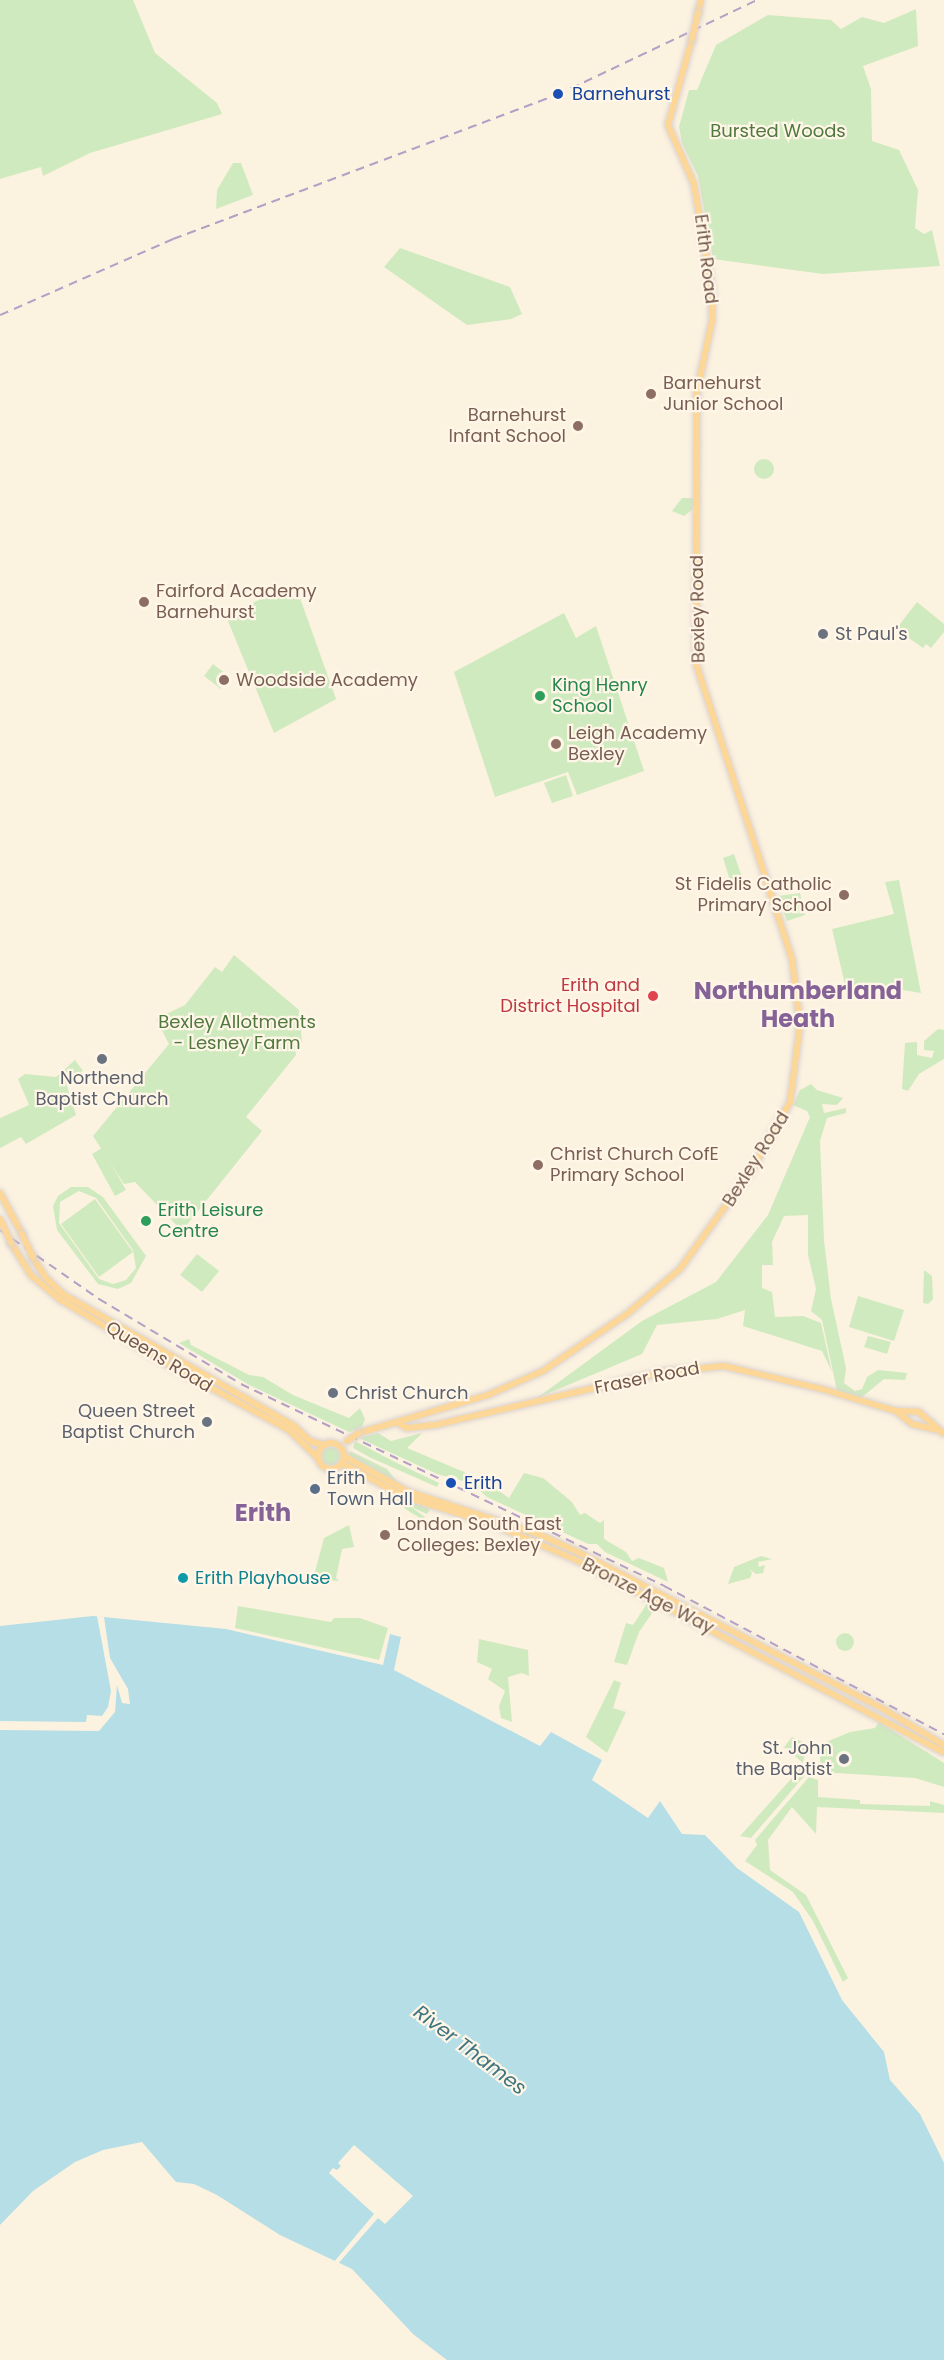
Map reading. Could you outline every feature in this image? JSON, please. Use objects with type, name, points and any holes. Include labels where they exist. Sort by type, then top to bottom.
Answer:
[{"type":"main road","name":"Erith Road","points":[[694,527],[698,382],[712,321],[712,292],[694,184],[668,125],[701,0]]},
{"type":"main road","name":"Bexley Road","points":[[324,1445],[347,1441],[358,1433],[488,1395],[559,1363],[657,1290],[680,1269],[770,1141],[790,1101],[800,1025],[792,959],[696,663],[694,527]]},
{"type":"main road","name":"Queens Road","points":[[0,1192],[33,1258],[46,1278],[63,1294],[294,1426],[310,1441],[324,1445]]},
{"type":"main road","name":"Queens Road","points":[[0,1219],[11,1243],[32,1275],[61,1300],[171,1366],[289,1430],[318,1458]]},
{"type":"main road","name":"Fraser Road","points":[[398,1423],[407,1428],[445,1423],[663,1372],[710,1366],[787,1379],[896,1411],[912,1412],[922,1416],[942,1432]]},
{"type":"main road","name":"Fraser Road","points":[[896,1411],[919,1424],[942,1432]]},
{"type":"main road","points":[[909,1419],[912,1412]]},
{"type":"main road","points":[[919,1424],[922,1416]]},
{"type":"main road","points":[[324,1445],[318,1458],[327,1468],[343,1456],[347,1441]]},
{"type":"main road","points":[[337,1444],[343,1456]]},
{"type":"main road","name":"Bronze Age Way","points":[[343,1456],[405,1493],[535,1541],[655,1595],[885,1710],[944,1745]]},
{"type":"main road","name":"Bronze Age Way","points":[[665,1600],[944,1752]]},
{"type":"main road","points":[[925,1741],[944,1757]]},
{"type":"green space","points":[[0,0],[133,0],[155,53],[217,103],[222,114],[90,153],[43,176],[41,167],[0,179]]},
{"type":"green space","name":"Bursted Woods","points":[[916,9],[918,46],[863,66],[871,89],[872,141],[899,150],[918,190],[915,228],[924,234],[932,230],[940,266],[823,274],[713,259],[698,176],[682,143],[679,127],[689,90],[697,90],[716,45],[768,15],[831,20],[841,29],[862,17],[884,23]]},
{"type":"green space","points":[[233,163],[241,163],[253,195],[216,209],[217,190]]},
{"type":"green space","points":[[400,248],[510,287],[522,314],[511,319],[467,325],[384,267]]},
{"type":"green space","points":[[764,459],[771,462],[774,469],[771,476],[764,479],[757,476],[754,469],[757,462]]},
{"type":"green space","points":[[682,498],[694,498],[692,510],[684,516],[672,511]]},
{"type":"green space","points":[[267,596],[300,598],[336,699],[274,733],[226,616]]},
{"type":"green space","points":[[917,602],[944,624],[944,632],[931,648],[926,644],[923,648],[896,629]]},
{"type":"green space","name":"King Henry School","points":[[564,613],[576,638],[596,626],[644,771],[577,795],[568,772],[495,797],[454,672]]},
{"type":"green space","points":[[213,664],[230,677],[221,689],[204,676]]},
{"type":"green space","points":[[566,775],[573,796],[552,803],[544,783]]},
{"type":"green space","points":[[734,854],[746,889],[734,893],[723,858]]},
{"type":"green space","points":[[899,880],[921,993],[885,987],[847,993],[832,929],[894,914],[885,882]]},
{"type":"green space","points":[[800,893],[805,915],[787,921],[778,896]]},
{"type":"green space","name":"Bexley Allotments - Lesney Farm","points":[[234,955],[299,1010],[302,1042],[294,1043],[296,1055],[246,1117],[262,1131],[182,1231],[135,1182],[124,1184],[93,1136],[169,1044],[156,1019],[185,1005],[215,967],[222,972]]},
{"type":"green space","points":[[938,1029],[944,1030],[944,1059],[919,1074],[908,1091],[902,1089],[905,1043],[917,1042],[917,1055],[932,1058],[934,1051],[924,1050],[924,1041]]},
{"type":"green space","points":[[75,1060],[83,1071],[70,1076],[71,1080],[66,1083],[76,1115],[26,1144],[21,1137],[0,1148],[0,1118],[29,1105],[18,1079],[25,1074],[56,1077]]},
{"type":"green space","points":[[811,1084],[817,1090],[843,1098],[837,1105],[822,1104],[824,1113],[846,1108],[846,1113],[827,1118],[820,1141],[824,1240],[831,1299],[846,1368],[844,1383],[855,1391],[862,1389],[867,1377],[878,1370],[907,1373],[905,1380],[884,1379],[861,1398],[837,1391],[822,1320],[811,1311],[816,1289],[808,1255],[808,1215],[784,1216],[772,1242],[773,1265],[762,1265],[762,1288],[772,1292],[775,1317],[803,1316],[821,1323],[832,1372],[822,1351],[743,1326],[745,1310],[717,1319],[657,1325],[642,1354],[537,1398],[642,1321],[716,1282],[768,1215],[810,1117],[807,1111],[793,1105],[800,1090]]},
{"type":"green space","points":[[102,1148],[126,1190],[115,1196],[92,1154]]},
{"type":"green space","points":[[71,1187],[88,1187],[103,1197],[146,1256],[131,1283],[118,1289],[98,1284],[57,1230],[53,1206],[58,1196]],"holes":[[[79,1191],[96,1198],[133,1250],[136,1268],[126,1280],[113,1284],[99,1279],[59,1223],[60,1202]]]},
{"type":"green space","points":[[95,1199],[133,1252],[99,1277],[61,1224]]},
{"type":"green space","points":[[197,1254],[219,1271],[202,1292],[180,1275]]},
{"type":"green space","points":[[924,1270],[932,1276],[933,1299],[928,1304],[923,1303]]},
{"type":"green space","points":[[858,1296],[904,1310],[894,1341],[849,1327]]},
{"type":"green space","points":[[868,1336],[891,1342],[887,1354],[864,1347]]},
{"type":"green space","points":[[189,1339],[191,1345],[249,1375],[263,1377],[293,1395],[349,1418],[360,1408],[365,1419],[362,1427],[349,1432],[249,1385],[179,1343]]},
{"type":"green space","points":[[378,1433],[391,1441],[422,1433],[407,1448],[464,1472],[482,1487],[495,1488],[509,1498],[524,1473],[543,1478],[572,1502],[580,1515],[585,1513],[600,1523],[604,1520],[604,1539],[626,1552],[632,1561],[639,1558],[664,1568],[668,1582],[605,1552],[597,1544],[588,1544],[487,1497],[471,1483],[437,1474],[359,1438]]},
{"type":"green space","points":[[355,1441],[439,1483],[437,1487],[353,1448]]},
{"type":"green space","points":[[327,1447],[335,1447],[340,1452],[338,1463],[327,1465],[322,1460],[322,1452]]},
{"type":"green space","points":[[350,1451],[387,1469],[397,1482],[349,1455]]},
{"type":"green space","points":[[398,1497],[430,1509],[427,1514],[411,1507],[425,1517],[423,1520],[399,1505]]},
{"type":"green space","points":[[349,1525],[354,1547],[342,1549],[336,1578],[339,1581],[313,1579],[324,1538]]},
{"type":"green space","points":[[761,1556],[772,1559],[758,1562],[759,1567],[765,1565],[763,1573],[756,1574],[749,1569],[752,1573],[750,1578],[728,1584],[734,1567]]},
{"type":"green space","points":[[648,1602],[657,1606],[639,1632],[627,1665],[614,1662],[626,1623],[633,1625]]},
{"type":"green space","points":[[238,1606],[331,1622],[334,1618],[360,1618],[388,1628],[379,1660],[235,1628]]},
{"type":"green space","points":[[841,1633],[849,1633],[854,1638],[852,1649],[841,1651],[836,1646],[836,1638]]},
{"type":"green space","points":[[479,1639],[528,1650],[529,1676],[522,1673],[508,1677],[512,1722],[501,1718],[499,1706],[505,1691],[488,1679],[492,1669],[477,1662]]},
{"type":"green space","points":[[614,1680],[621,1683],[613,1708],[626,1712],[607,1753],[586,1737]]},
{"type":"green space","points":[[879,1722],[944,1763],[944,1787],[915,1778],[821,1772],[819,1745],[850,1732],[875,1728]]},
{"type":"green space","points":[[792,1737],[807,1744],[803,1763],[784,1747]]},
{"type":"green space","points":[[799,1764],[805,1775],[751,1838],[740,1836],[799,1770]]},
{"type":"green space","points":[[809,1777],[818,1780],[818,1797],[860,1800],[860,1804],[930,1806],[930,1801],[944,1805],[944,1813],[817,1807],[816,1834],[792,1807],[768,1840],[770,1870],[806,1895],[848,1978],[843,1982],[813,1921],[793,1892],[745,1861],[757,1845],[755,1840]]},
{"type":"water","name":"River Thames","points":[[93,1616],[226,1629],[383,1665],[390,1634],[401,1637],[394,1670],[540,1746],[551,1732],[602,1760],[592,1780],[648,1818],[660,1801],[682,1834],[705,1835],[737,1868],[799,1912],[842,2000],[884,2052],[890,2080],[920,2114],[944,2163],[944,2360],[447,2360],[413,2334],[352,2269],[280,2235],[217,2195],[194,2184],[176,2182],[142,2142],[103,2150],[75,2162],[33,2191],[0,2225],[0,1626]]},
{"type":"pier","points":[[97,1616],[104,1617],[110,1658],[128,1689],[130,1704],[122,1703],[117,1685],[115,1712],[99,1731],[0,1730],[0,1721],[86,1722],[87,1715],[102,1716],[108,1707],[111,1691]]},
{"type":"pier","points":[[354,2145],[413,2196],[385,2224],[378,2218],[337,2265],[333,2263],[374,2214],[329,2173],[333,2168],[337,2170],[341,2166],[338,2163]]},
{"type":"railway","points":[[0,315],[173,239],[557,95],[757,0]]},
{"type":"railway","points":[[0,1230],[99,1299],[241,1384],[664,1586],[944,1734]]},
{"type":"place","name":"Barnehurst","points":[[558,94]]},
{"type":"place","name":"Barnehurst Junior School","points":[[651,394]]},
{"type":"place","name":"Barnehurst Infant School","points":[[578,426]]},
{"type":"place","name":"Fairford Academy Barnehurst","points":[[144,602]]},
{"type":"place","name":"St Paul's","points":[[823,634]]},
{"type":"place","name":"Woodside Academy","points":[[224,680]]},
{"type":"place","name":"King Henry School","points":[[540,696]]},
{"type":"place","name":"Leigh Academy Bexley","points":[[556,744]]},
{"type":"place","name":"St Fidelis Catholic Primary School","points":[[844,895]]},
{"type":"place","name":"Erith and District Hospital","points":[[653,996]]},
{"type":"place","name":"Northend Baptist Church","points":[[102,1059]]},
{"type":"place","name":"Christ Church CofE Primary School","points":[[538,1165]]},
{"type":"place","name":"Erith Leisure Centre","points":[[146,1221]]},
{"type":"place","name":"Christ Church","points":[[333,1393]]},
{"type":"place","name":"Queen Street Baptist Church","points":[[207,1422]]},
{"type":"place","name":"Erith","points":[[451,1483]]},
{"type":"place","name":"Erith Town Hall","points":[[315,1489]]},
{"type":"place","name":"London South East Colleges: Bexley","points":[[385,1535]]},
{"type":"place","name":"Erith Playhouse","points":[[183,1578]]},
{"type":"place","name":"St. John the Baptist","points":[[844,1759]]},
{"type":"district","name":"Northumberland Heath","points":[[798,1005]]},
{"type":"district","name":"Erith","points":[[263,1513]]}]
